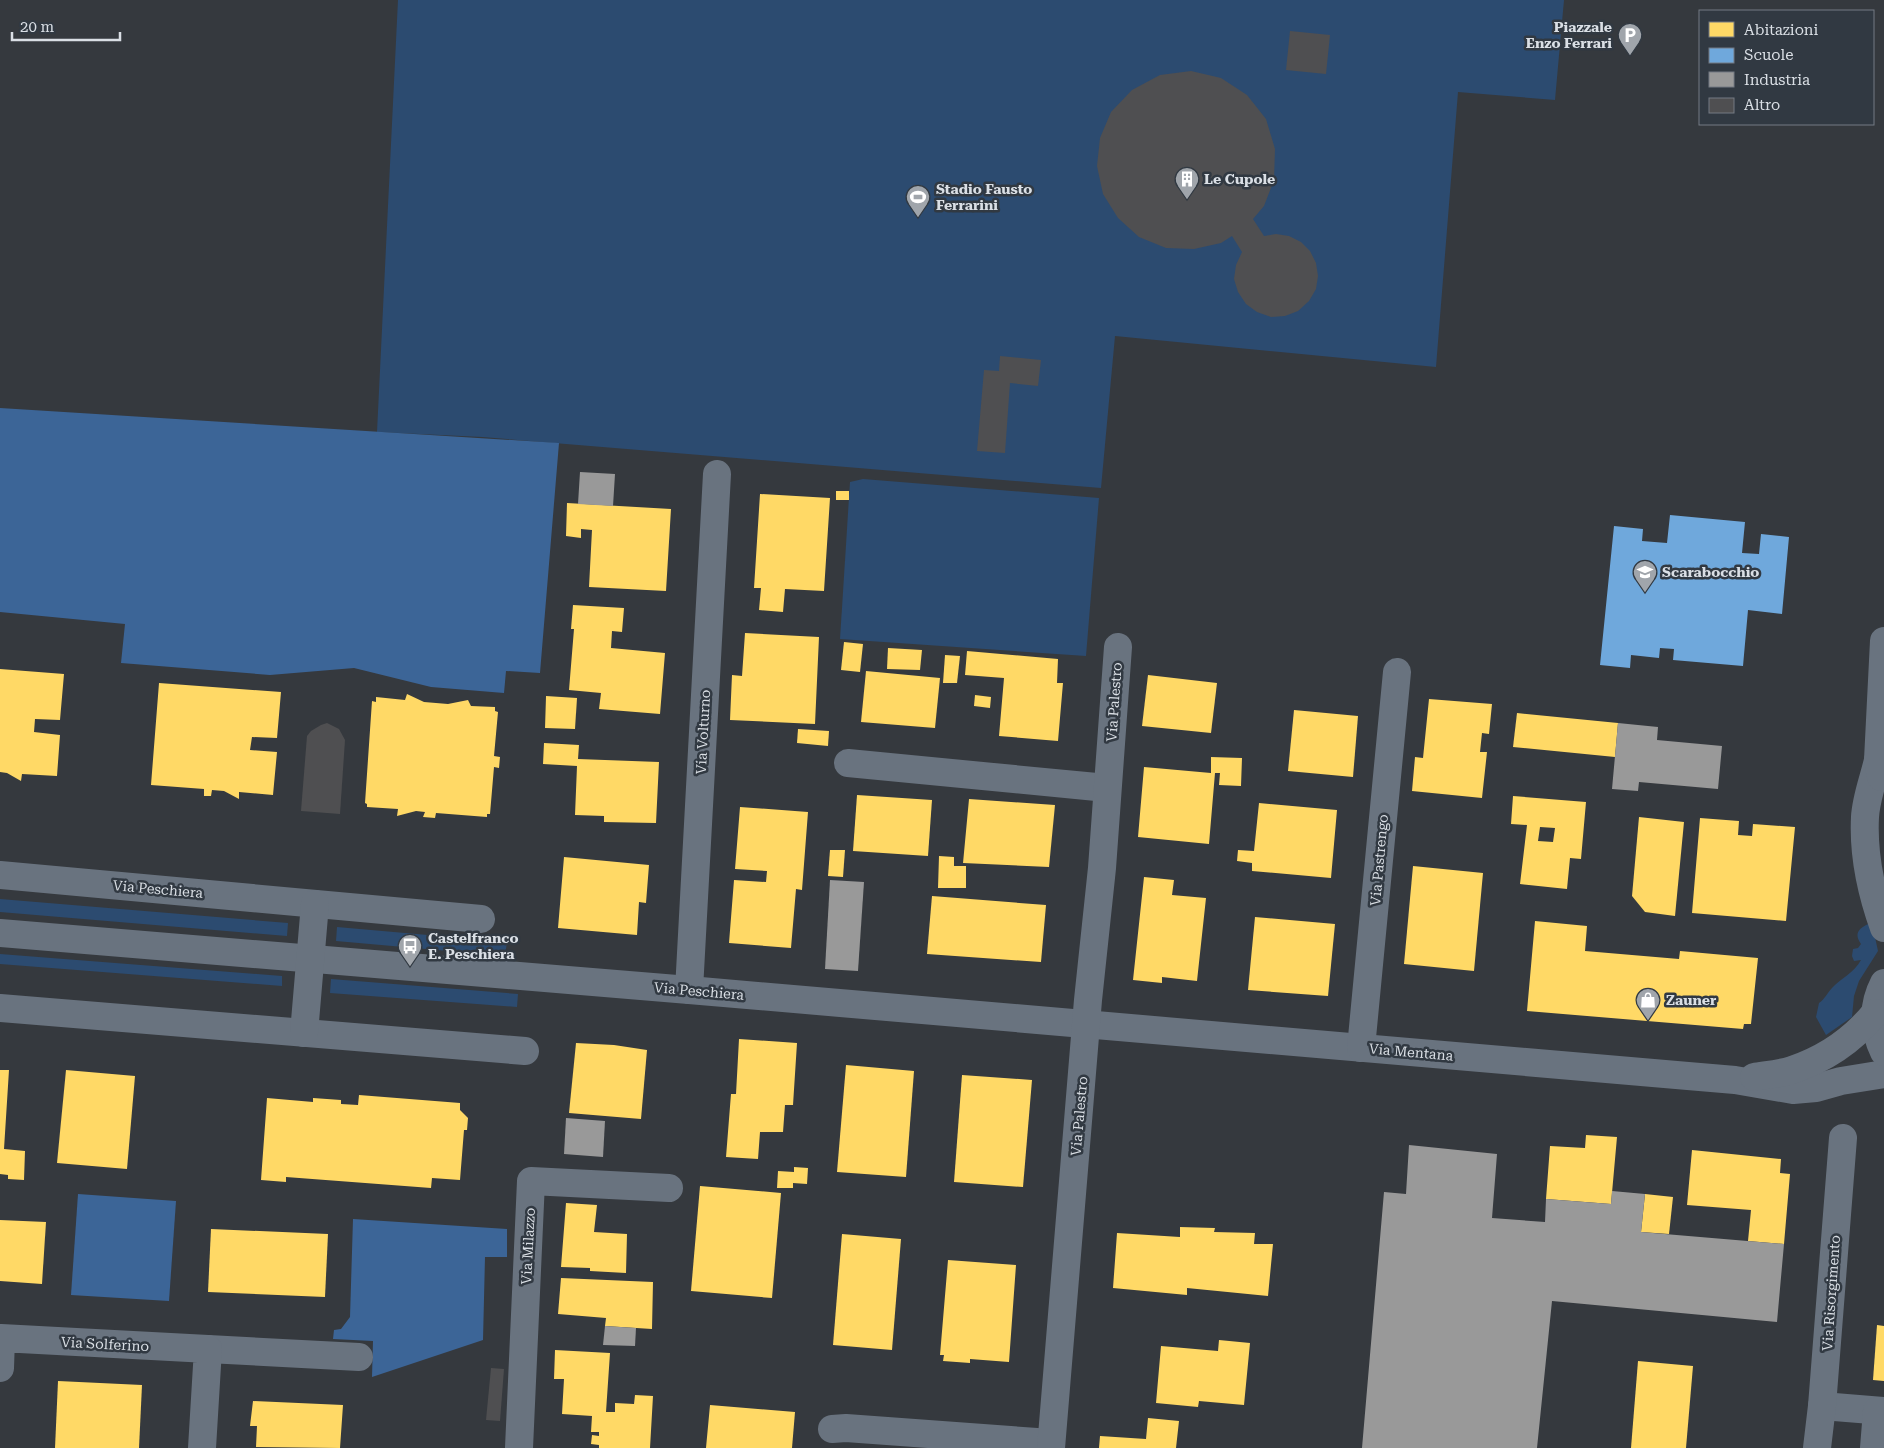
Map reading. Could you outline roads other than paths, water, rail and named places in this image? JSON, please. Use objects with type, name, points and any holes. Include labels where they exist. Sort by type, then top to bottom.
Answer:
[{"type":"street","name":"Via Volturno","points":[[689,990],[717,474]]},
{"type":"street","points":[[1884,641],[1878,760],[1865,816],[1867,872],[1884,928]]},
{"type":"street","name":"Via Palestro","points":[[832,1429],[846,1428],[1051,1446],[1086,1024],[1102,868],[1118,647]]},
{"type":"street","name":"Via Pastrengo","points":[[1361,1048],[1397,672]]},
{"type":"street","points":[[1878,760],[1884,792]]},
{"type":"street","points":[[848,762],[1107,788]]},
{"type":"street","name":"Via Peschiera","points":[[0,875],[481,919]]},
{"type":"street","points":[[304,1033],[315,904]]},
{"type":"street","name":"Via Peschiera","points":[[0,933],[1086,1024]]},
{"type":"street","points":[[1884,983],[1876,1002],[1875,1013],[1875,1027],[1884,1052]]},
{"type":"street","points":[[0,1008],[525,1050]]},
{"type":"street","points":[[1735,1080],[1790,1071],[1827,1054],[1850,1040],[1875,1013]]},
{"type":"street","name":"Via Mentana","points":[[1086,1024],[1735,1080]]},
{"type":"street","points":[[1735,1080],[1793,1090],[1816,1088],[1841,1081],[1884,1074]]},
{"type":"street","name":"Via Risorgimento","points":[[1817,1448],[1843,1138]]},
{"type":"street","name":"Via Milazzo","points":[[519,1448],[531,1181],[669,1188]]},
{"type":"street","name":"Via Solferino","points":[[0,1368],[1,1338],[359,1357]]},
{"type":"street","points":[[202,1448],[208,1349]]},
{"type":"street","points":[[1822,1406],[1880,1411],[1874,1448]]},
{"type":"place","name":"Piazzale Enzo Ferrari","points":[[1630,56]]},
{"type":"place","name":"Le Cupole","points":[[1187,200]]},
{"type":"place","name":"Stadio Fausto Ferrarini","points":[[918,218]]},
{"type":"place","name":"Scarabocchio","points":[[1645,593]]},
{"type":"place","name":"Castelfranco E. Peschiera","points":[[410,967]]},
{"type":"place","name":"Zauner","points":[[1648,1021]]}]
